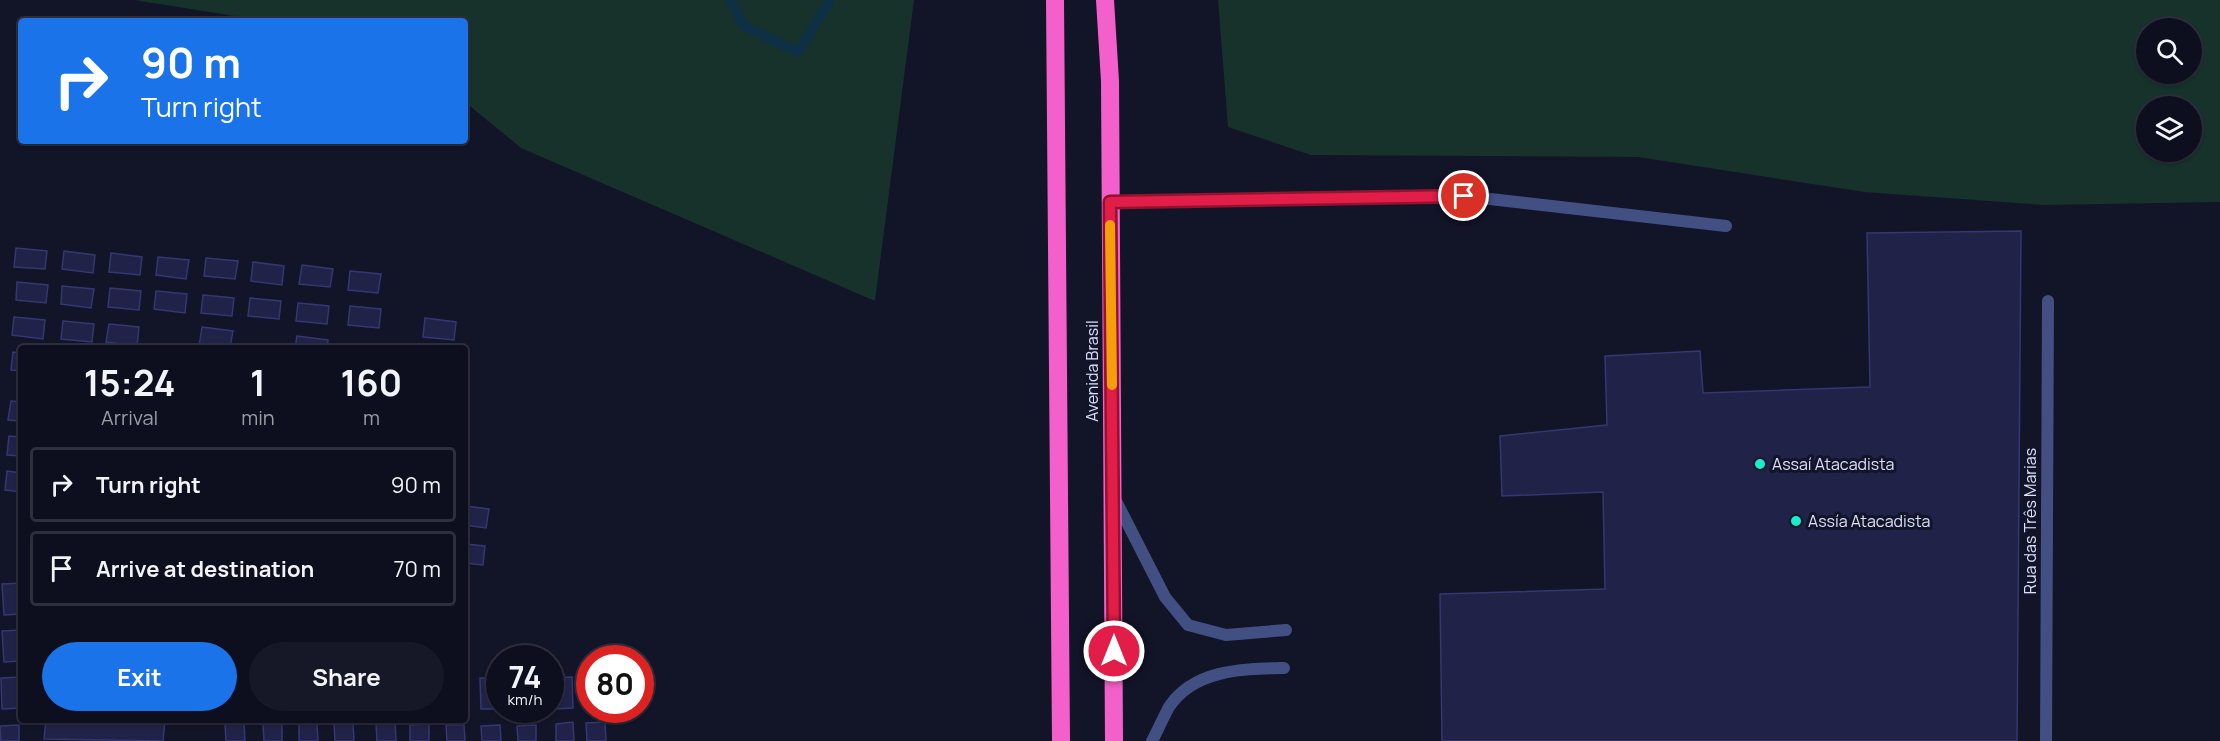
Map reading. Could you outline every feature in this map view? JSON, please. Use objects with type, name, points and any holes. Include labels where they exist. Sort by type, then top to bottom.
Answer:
[{"type":"highway","name":"Avenida Brasil","points":[[1055,0],[1061,741]]},
{"type":"highway","name":"Avenida Brasil","points":[[1105,0],[1110,81],[1114,741]]},
{"type":"street","points":[[1110,202],[1464,196],[1726,226]]},
{"type":"street","name":"Rua das Três Marias","points":[[2046,741],[2048,301]]},
{"type":"street","points":[[1112,494],[1165,597],[1188,625],[1226,635],[1286,630]]},
{"type":"street","points":[[1152,741],[1170,705],[1199,679],[1245,669],[1284,668]]},
{"type":"green space","points":[[134,0],[914,0],[875,301],[521,148],[468,104],[468,18],[247,18]]},
{"type":"green space","points":[[1218,0],[2220,0],[2220,202],[2044,205],[1864,192],[1638,157],[1311,155],[1228,127]]},
{"type":"building","name":"Assaí Atacadista","points":[[2021,231],[2017,741],[1442,741],[1440,594],[1605,589],[1603,492],[1502,496],[1500,436],[1607,425],[1605,356],[1700,351],[1703,393],[1870,387],[1867,233]]},
{"type":"building","points":[[16,248],[47,251],[45,269],[14,267]]},
{"type":"building","points":[[64,251],[95,255],[93,273],[62,269]]},
{"type":"building","points":[[111,253],[142,257],[140,275],[109,272]]},
{"type":"building","points":[[158,257],[189,260],[186,279],[156,275]]},
{"type":"building","points":[[206,258],[238,261],[235,279],[204,276]]},
{"type":"building","points":[[253,262],[284,266],[282,285],[251,281]]},
{"type":"building","points":[[302,265],[333,269],[330,287],[299,284]]},
{"type":"building","points":[[350,271],[381,274],[378,293],[348,290]]},
{"type":"building","points":[[17,282],[48,285],[46,303],[16,300]]},
{"type":"building","points":[[62,286],[94,289],[91,308],[61,304]]},
{"type":"building","points":[[110,288],[141,291],[139,310],[108,307]]},
{"type":"building","points":[[156,291],[187,294],[185,313],[154,309]]},
{"type":"building","points":[[203,295],[234,298],[232,316],[201,313]]},
{"type":"building","points":[[250,298],[281,301],[279,319],[248,316]]},
{"type":"building","points":[[298,303],[329,306],[327,324],[296,321]]},
{"type":"building","points":[[350,306],[381,309],[379,328],[348,325]]},
{"type":"building","points":[[14,317],[45,320],[43,339],[12,335]]},
{"type":"building","points":[[425,318],[456,322],[454,340],[423,337]]},
{"type":"building","points":[[63,321],[94,324],[92,342],[61,339]]},
{"type":"building","points":[[109,324],[139,327],[137,345],[106,342]]},
{"type":"building","points":[[202,327],[233,331],[231,345],[199,345]]},
{"type":"building","points":[[297,336],[328,340],[327,345],[296,345]]},
{"type":"building","points":[[13,352],[18,353],[18,371],[11,370]]},
{"type":"building","points":[[11,401],[18,402],[18,421],[8,420]]},
{"type":"building","points":[[9,436],[18,437],[18,456],[7,455]]},
{"type":"building","points":[[7,471],[18,473],[18,492],[5,490]]},
{"type":"building","points":[[468,506],[489,509],[486,528],[468,525]]},
{"type":"building","points":[[468,544],[485,546],[483,565],[468,563]]},
{"type":"building","points":[[18,583],[18,614],[4,615],[2,584]]},
{"type":"building","points":[[18,630],[18,661],[4,662],[2,631]]},
{"type":"building","points":[[18,677],[18,708],[2,709],[1,678]]},
{"type":"building","points":[[564,677],[572,677],[573,708],[564,708]]},
{"type":"building","points":[[480,678],[486,678],[486,709],[481,709]]},
{"type":"building","points":[[573,722],[574,741],[556,741],[556,724]]},
{"type":"building","points":[[46,723],[165,723],[163,741],[44,739]]},
{"type":"building","points":[[244,723],[245,741],[226,741],[225,724]]},
{"type":"building","points":[[282,723],[282,741],[264,741],[263,724]]},
{"type":"building","points":[[317,723],[318,741],[299,741],[299,724]]},
{"type":"building","points":[[353,723],[354,741],[335,741],[334,724]]},
{"type":"building","points":[[376,723],[395,723],[396,741],[377,741]]},
{"type":"building","points":[[586,723],[605,723],[606,741],[587,741]]},
{"type":"building","points":[[429,724],[429,741],[410,741],[410,725]]},
{"type":"building","points":[[19,725],[19,741],[1,741],[0,726]]},
{"type":"building","points":[[446,725],[464,725],[465,741],[447,741]]},
{"type":"building","points":[[500,725],[501,741],[482,741],[481,726]]},
{"type":"building","points":[[536,725],[536,741],[518,741],[517,726]]},
{"type":"waterway","points":[[730,0],[744,26],[798,52],[830,0]]},
{"type":"slow traffic","points":[[1110,225],[1112,385]]},
{"type":"place","name":"Assaí Atacadista","points":[[1760,464]]},
{"type":"place","name":"Assía Atacadista","points":[[1796,521]]},
{"type":"route","points":[[1114,651],[1110,202],[1464,196]]}]
